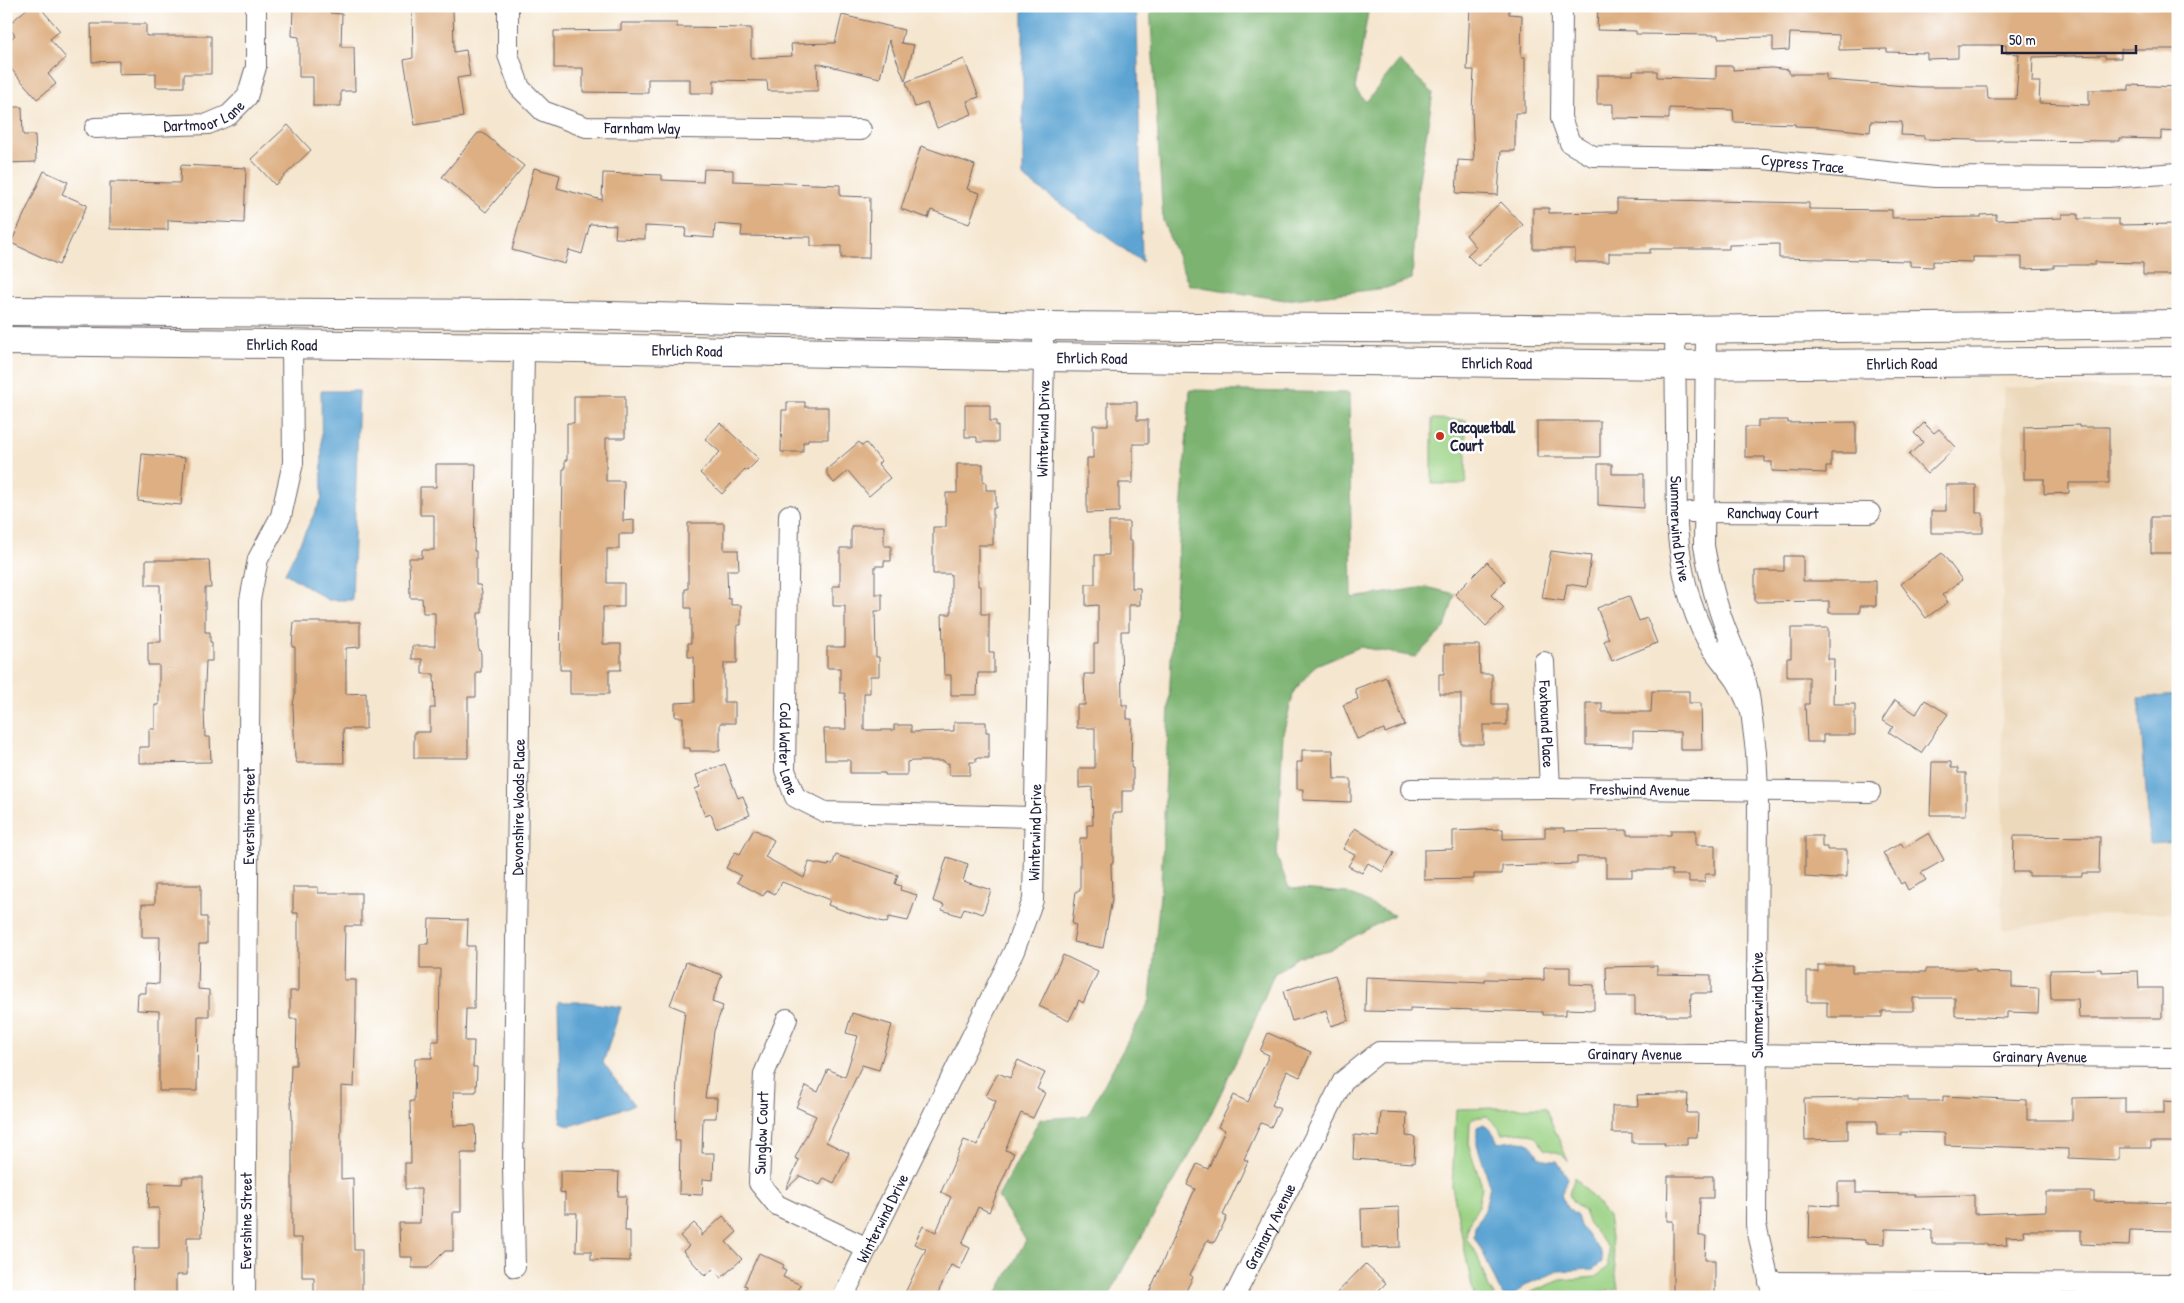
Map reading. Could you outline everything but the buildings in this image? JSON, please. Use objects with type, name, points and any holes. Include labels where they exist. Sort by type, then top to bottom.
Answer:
[{"type":"main road","name":"Ehrlich Road","points":[[6,311],[396,313],[1042,326],[1675,330],[2178,324]]},
{"type":"main road","points":[[187,342],[193,334],[201,331],[343,332],[379,324],[396,313]]},
{"type":"main road","name":"Ehrlich Road","points":[[6,341],[187,342],[1044,357],[1675,365],[2178,361]]},
{"type":"street","name":"Dartmoor Lane","points":[[95,128],[208,124],[229,115],[247,97],[256,67],[256,6]]},
{"type":"street","name":"Farnham Way","points":[[508,6],[508,55],[520,88],[543,111],[577,124],[586,127],[861,130]]},
{"type":"street","name":"Cypress Trace","points":[[1562,6],[1560,118],[1570,143],[1593,156],[1763,160],[1935,176],[2109,178],[2178,173]]},
{"type":"street","name":"Winterwind Drive","points":[[843,1297],[1014,951],[1033,900],[1044,357],[1042,326]]},
{"type":"street","name":"Summerwind Drive","points":[[1675,330],[1676,512],[1680,557],[1686,587],[1695,615],[1709,643],[1737,681],[1751,711]]},
{"type":"street","name":"Summerwind Drive","points":[[1706,330],[1704,546],[1708,573],[1726,628],[1749,688],[1756,752],[1758,792],[1756,1224],[1771,1290]]},
{"type":"street","name":"Evershine Street","points":[[245,1297],[250,600],[258,559],[281,516],[293,463],[292,344]]},
{"type":"street","name":"Devonshire Woods Place","points":[[515,1267],[513,1166],[524,347]]},
{"type":"street","name":"Ranchway Court","points":[[1676,512],[1870,513]]},
{"type":"street","name":"Cold Water Lane","points":[[789,515],[785,770],[795,796],[825,812],[1035,817]]},
{"type":"street","name":"Foxhound Place","points":[[1544,662],[1550,788]]},
{"type":"street","name":"Freshwind Avenue","points":[[1410,789],[1550,788],[1870,792]]},
{"type":"street","name":"Sunglow Court","points":[[787,1019],[764,1074],[759,1183],[777,1205],[867,1248]]},
{"type":"street","name":"Grainary Avenue","points":[[1234,1297],[1343,1081],[1379,1052],[2178,1057]]},
{"type":"street","points":[[1771,1290],[2178,1284]]},
{"type":"shaded area","points":[[2003,387],[2178,388],[2178,695],[2139,698],[2150,844],[2178,842],[2178,913],[2115,913],[2002,930]]},
{"type":"green space","points":[[1150,6],[1369,6],[1355,89],[1366,102],[1399,61],[1433,93],[1418,186],[1412,279],[1386,288],[1285,300],[1189,285],[1163,221]]},
{"type":"green space","points":[[1190,390],[1349,393],[1352,598],[1426,587],[1455,594],[1445,628],[1415,657],[1360,647],[1316,665],[1294,691],[1283,734],[1277,857],[1289,888],[1347,893],[1394,915],[1329,950],[1298,957],[1274,974],[1249,1034],[1198,1141],[1125,1265],[1109,1297],[995,1297],[1026,1240],[998,1197],[1040,1119],[1087,1116],[1150,1000],[1161,884],[1172,639]]},
{"type":"green space","points":[[1432,419],[1466,420],[1466,484],[1432,484]]},
{"type":"green space","points":[[1545,1107],[1568,1161],[1560,1153],[1544,1149],[1532,1135],[1527,1133],[1502,1134],[1499,1128],[1487,1116],[1474,1118],[1470,1122],[1469,1147],[1482,1186],[1478,1207],[1468,1224],[1466,1238],[1477,1255],[1489,1288],[1495,1297],[1474,1297],[1452,1186],[1456,1109]]},
{"type":"green space","points":[[1575,1177],[1608,1216],[1618,1289],[1575,1297],[1525,1297],[1529,1293],[1561,1280],[1596,1277],[1608,1267],[1608,1248],[1588,1222],[1584,1211],[1573,1202],[1569,1194]]},
{"type":"water","points":[[1023,6],[1134,6],[1137,17],[1142,262],[1023,177]]},
{"type":"water","points":[[321,391],[359,391],[352,600],[328,600],[285,573],[322,498]]},
{"type":"water","points":[[2178,695],[2178,842],[2150,844],[2139,698]]},
{"type":"water","points":[[558,1002],[585,1002],[621,1007],[603,1063],[634,1105],[570,1126],[561,1122]]},
{"type":"water","points":[[1484,1124],[1494,1134],[1498,1143],[1522,1141],[1531,1145],[1538,1156],[1549,1161],[1557,1161],[1568,1178],[1561,1195],[1567,1208],[1577,1216],[1580,1226],[1601,1252],[1602,1262],[1593,1269],[1559,1271],[1525,1285],[1516,1294],[1504,1297],[1474,1237],[1475,1226],[1485,1210],[1490,1185],[1477,1144],[1477,1127]]},
{"type":"place","name":"Racquetball Court","points":[[1440,436]]}]
